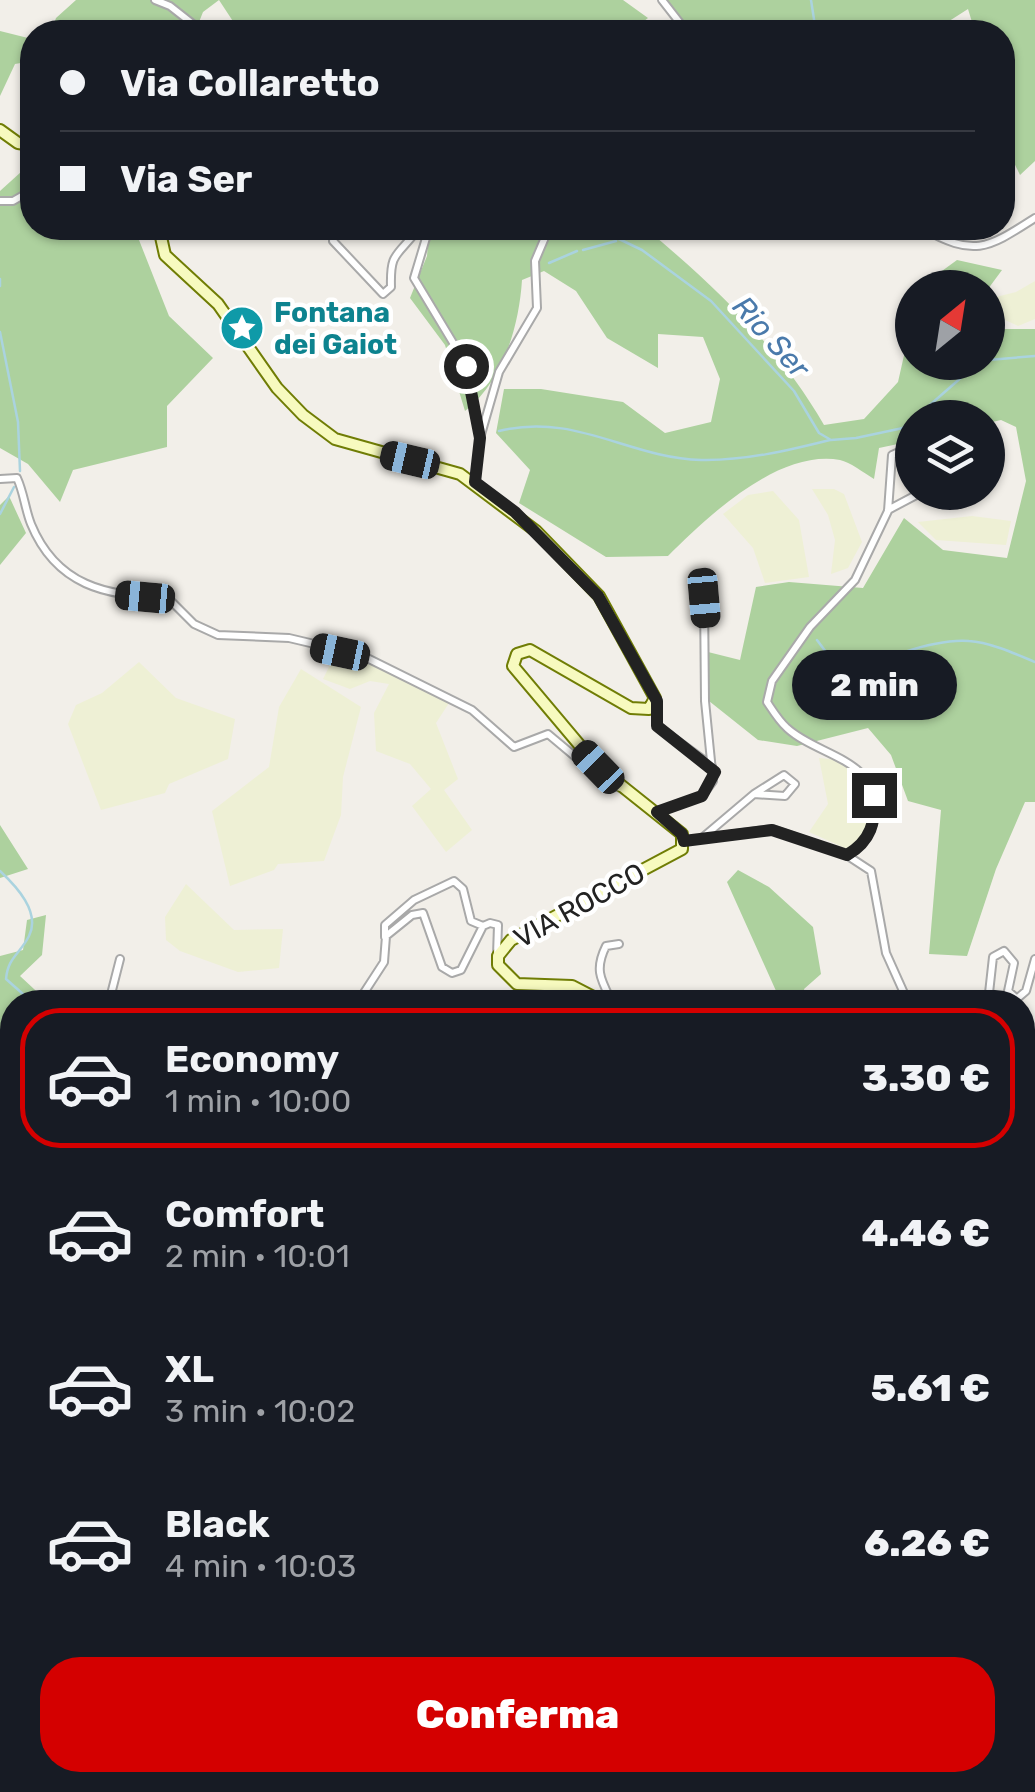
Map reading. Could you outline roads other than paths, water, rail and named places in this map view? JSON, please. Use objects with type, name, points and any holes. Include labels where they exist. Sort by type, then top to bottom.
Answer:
[{"type":"street","points":[[154,0],[188,20]]},
{"type":"street","points":[[662,0],[678,20]]},
{"type":"street","points":[[162,240],[165,256],[218,304],[276,388],[303,415],[335,439],[442,467],[475,482],[515,512],[598,596],[655,698],[657,726],[715,772]]},
{"type":"street","points":[[334,240],[382,294],[391,287],[389,264],[408,240]]},
{"type":"street","points":[[425,240],[414,278],[435,307],[466,366],[480,438]]},
{"type":"street","points":[[475,482],[480,438],[499,372],[538,308],[534,261],[543,240]]},
{"type":"street","points":[[948,240],[980,248],[1002,240]]},
{"type":"street","points":[[847,855],[861,847],[872,830],[875,812],[867,782],[844,757],[788,729],[767,702],[772,681],[810,626],[856,580],[888,511],[895,454]]},
{"type":"street","points":[[0,480],[17,478],[39,541],[70,578],[86,587],[124,595],[168,597],[194,624],[218,635],[289,638],[361,655],[472,710],[514,747],[548,734],[610,784],[627,790]]},
{"type":"street","points":[[888,511],[895,507]]},
{"type":"street","points":[[657,812],[702,796],[715,772],[705,701],[704,598]]},
{"type":"street","points":[[655,698],[649,709],[640,711],[530,650],[522,651],[514,660],[520,678],[578,746],[682,834],[684,841],[772,830],[847,855],[871,871],[886,953],[903,990]]},
{"type":"street","points":[[701,839],[754,794],[784,775],[795,784],[786,796],[754,794]]},
{"type":"street","name":"VIA ROCCO","points":[[580,990],[572,986],[517,984],[498,965],[498,956],[511,940],[676,853],[684,841]]},
{"type":"street","name":"VIA ROCCO","points":[[366,990],[384,962],[385,924],[414,900],[454,881],[464,890],[471,922],[498,925],[498,965]]},
{"type":"street","name":"VIA ROCCO","points":[[385,937],[400,923],[423,913],[442,967],[452,973],[460,970],[483,926]]},
{"type":"street","name":"VIA ROCCO","points":[[606,990],[598,966],[606,946],[618,944]]},
{"type":"street","points":[[989,990],[993,957],[1004,951],[1014,964],[1008,990]]},
{"type":"street","points":[[113,990],[120,959]]},
{"type":"street","points":[[1027,990],[1035,959]]},
{"type":"waterway","points":[[811,0],[814,20]]},
{"type":"waterway","name":"Rio Ser","points":[[621,240],[642,250],[711,301],[794,391],[819,433],[831,440],[895,430]]},
{"type":"waterway","points":[[583,250],[616,241]]},
{"type":"waterway","points":[[549,263],[577,251]]},
{"type":"waterway","points":[[0,279],[0,286]]},
{"type":"waterway","points":[[0,332],[18,422],[20,471]]},
{"type":"waterway","name":"Rio Ser","points":[[1005,359],[1035,356]]},
{"type":"waterway","name":"Rio Ser","points":[[936,400],[958,380]]},
{"type":"waterway","points":[[499,431],[552,427],[650,452],[701,460],[750,457],[830,440]]},
{"type":"waterway","points":[[0,514],[14,487]]},
{"type":"waterway","name":"Rio Ser","points":[[817,640],[829,656],[872,664]]},
{"type":"waterway","name":"Rio Ser","points":[[800,694],[884,659],[950,641],[985,644],[1035,662]]},
{"type":"waterway","points":[[0,871],[19,892],[32,918],[29,936],[7,972],[6,979],[18,990]]},
{"type":"place","name":"Fontana dei Gaiot","points":[[242,328]]}]
